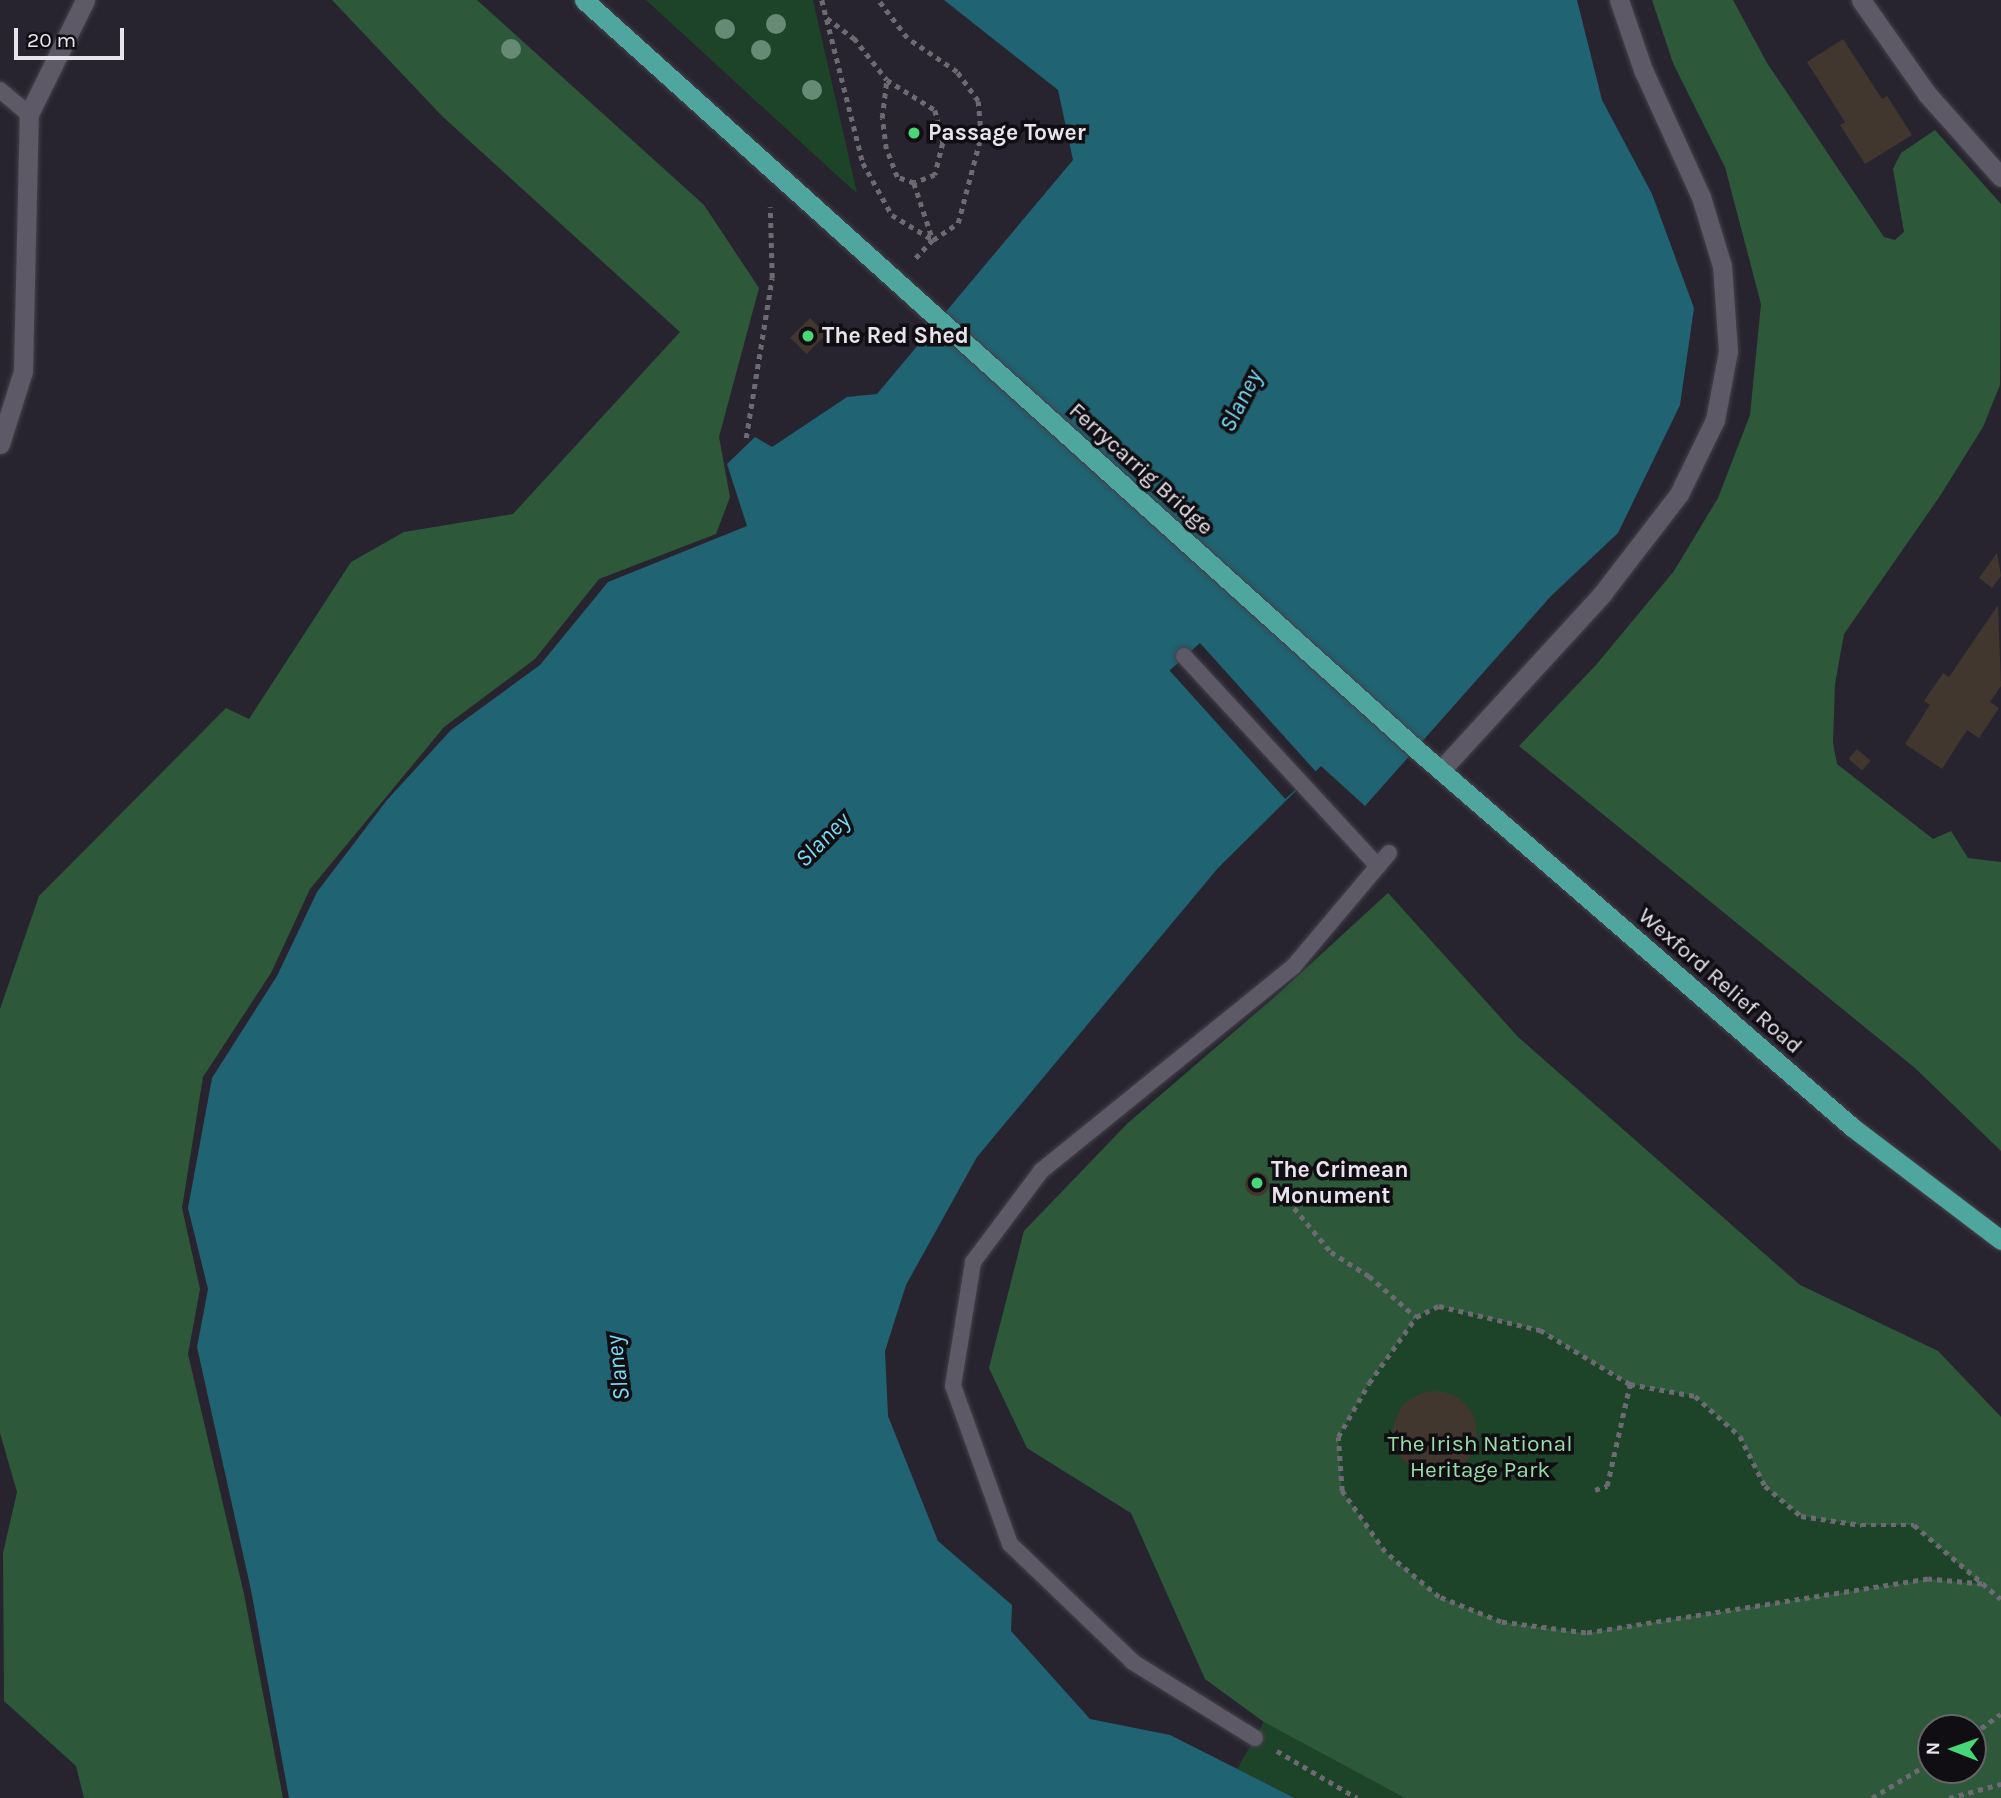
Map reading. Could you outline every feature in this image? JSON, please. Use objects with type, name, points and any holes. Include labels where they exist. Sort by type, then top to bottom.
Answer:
[{"type":"highway","name":"Ferrycarrig Bridge","points":[[584,0],[1416,749]]},
{"type":"highway","name":"Wexford Relief Road","points":[[1416,749],[1852,1127],[2001,1240]]},
{"type":"main road","points":[[0,444],[23,371],[29,114],[85,0]]},
{"type":"main road","points":[[1441,770],[1602,594],[1679,495],[1715,420],[1728,351],[1722,266],[1701,197],[1643,70],[1619,0]]},
{"type":"main road","points":[[1861,0],[1927,94],[2001,177]]},
{"type":"lane","points":[[0,90],[29,114]]},
{"type":"lane","points":[[1184,656],[1378,866]]},
{"type":"lane","points":[[1255,1738],[1133,1662],[1010,1544],[953,1386],[973,1262],[1041,1171],[1293,967],[1389,853]]},
{"type":"path","points":[[822,0],[863,163],[892,215],[933,240]]},
{"type":"path","points":[[878,0],[907,38],[957,72],[978,101],[981,136],[958,223],[933,240]]},
{"type":"path","points":[[827,18],[854,38],[887,80],[935,110],[941,130],[935,175],[914,183],[897,177],[886,149],[882,118],[887,80]]},
{"type":"path","points":[[746,438],[772,278],[769,168]]},
{"type":"path","points":[[914,183],[933,240]]},
{"type":"path","points":[[1275,1185],[1331,1252],[1369,1276],[1416,1317]]},
{"type":"path","points":[[1982,1584],[1928,1579],[1586,1633],[1501,1622],[1439,1597],[1385,1552],[1342,1491],[1338,1437],[1369,1382],[1416,1317],[1438,1306],[1540,1330],[1630,1384],[1695,1396],[1740,1436],[1765,1486],[1801,1516],[1861,1525],[1914,1524],[2001,1599]]},
{"type":"path","points":[[1595,1490],[1607,1486],[1630,1384]]},
{"type":"path","points":[[1255,1738],[1357,1798]]},
{"type":"path","points":[[1872,1798],[1917,1771]]},
{"type":"path","points":[[1949,1798],[2001,1784]]},
{"type":"green space","points":[[332,0],[477,0],[704,205],[759,288],[719,437],[730,497],[716,534],[599,579],[535,659],[444,727],[310,889],[271,973],[203,1077],[182,1208],[200,1289],[188,1354],[244,1594],[283,1798],[84,1798],[76,1766],[4,1701],[3,1553],[17,1492],[0,1433],[0,1009],[39,896],[226,708],[249,719],[351,562],[404,532],[513,514],[680,332],[443,117]]},
{"type":"green space","points":[[646,0],[813,0],[857,193],[843,181]]},
{"type":"green space","points":[[1652,0],[1733,0],[1767,63],[1884,237],[1895,240],[1904,232],[1893,169],[1901,153],[1935,130],[2001,204],[2000,385],[1983,427],[1940,496],[1844,634],[1835,684],[1833,743],[1837,764],[1933,839],[1951,831],[1968,858],[2001,862],[2001,1151],[1915,1068],[1519,746],[1596,665],[1674,571],[1718,498],[1750,415],[1761,304],[1725,167],[1673,63]]},
{"type":"green space","name":"The Irish National Heritage Park","points":[[1388,893],[1518,1037],[1800,1285],[1938,1351],[2001,1417],[2001,1798],[1296,1798],[1237,1769],[1264,1722],[1205,1679],[1131,1513],[1027,1448],[989,1368],[1024,1231],[1128,1123],[1278,994]]},
{"type":"green space","name":"The Irish National Heritage Park","points":[[1388,893],[1518,1037],[1800,1285],[1938,1351],[2001,1417],[2001,1798],[1405,1798],[1264,1722],[1205,1679],[1131,1513],[1027,1448],[989,1368],[1024,1231],[1128,1123],[1278,994]],"holes":[[[1438,1306],[1540,1330],[1630,1384],[1695,1396],[1740,1436],[1765,1486],[1801,1516],[1861,1525],[1914,1525],[1981,1584],[1928,1579],[1586,1633],[1501,1622],[1439,1597],[1385,1552],[1342,1491],[1338,1437],[1369,1383],[1416,1317]]]},
{"type":"water","name":"Slaney","points":[[944,0],[1577,0],[1602,100],[1652,194],[1694,308],[1680,405],[1618,533],[1551,596],[1365,806],[1321,766],[1218,868],[977,1157],[906,1285],[885,1351],[888,1416],[938,1541],[1012,1605],[1011,1631],[1090,1719],[1170,1735],[1295,1798],[289,1798],[251,1590],[197,1347],[208,1289],[188,1208],[212,1078],[277,976],[317,892],[387,800],[451,730],[540,665],[608,582],[747,526],[727,464],[755,437],[772,447],[847,397],[877,394],[1073,160],[1058,90]]},
{"type":"pier","points":[[1200,643],[1316,772],[1285,799],[1170,670]]},
{"type":"building","points":[[1843,39],[1882,99],[1887,96],[1912,135],[1865,164],[1840,125],[1845,122],[1807,62]]},
{"type":"building","name":"The Red Shed","points":[[810,318],[826,334],[806,354],[790,338]]},
{"type":"building","points":[[1997,553],[2001,576],[1992,588],[1979,578]]},
{"type":"building","points":[[1998,605],[2001,686],[1990,702],[1999,708],[1979,738],[1967,730],[1942,769],[1905,744],[1930,705],[1924,701],[1943,673],[1949,677]]},
{"type":"building","points":[[1857,749],[1871,761],[1862,771],[1848,759]]},
{"type":"building","name":"The Crimean Monument","points":[[1257,1172],[1265,1176],[1269,1184],[1265,1192],[1257,1196],[1249,1192],[1245,1184],[1249,1176]]},
{"type":"building","points":[[1435,1391],[1451,1394],[1465,1403],[1474,1417],[1477,1433],[1474,1449],[1465,1463],[1451,1472],[1435,1475],[1419,1472],[1405,1463],[1396,1449],[1393,1433],[1396,1417],[1405,1403],[1419,1394]]},
{"type":"place","name":"Passage Tower","points":[[914,133]]},
{"type":"place","name":"The Red Shed","points":[[808,336]]},
{"type":"place","name":"The Crimean Monument","points":[[1257,1183]]}]
